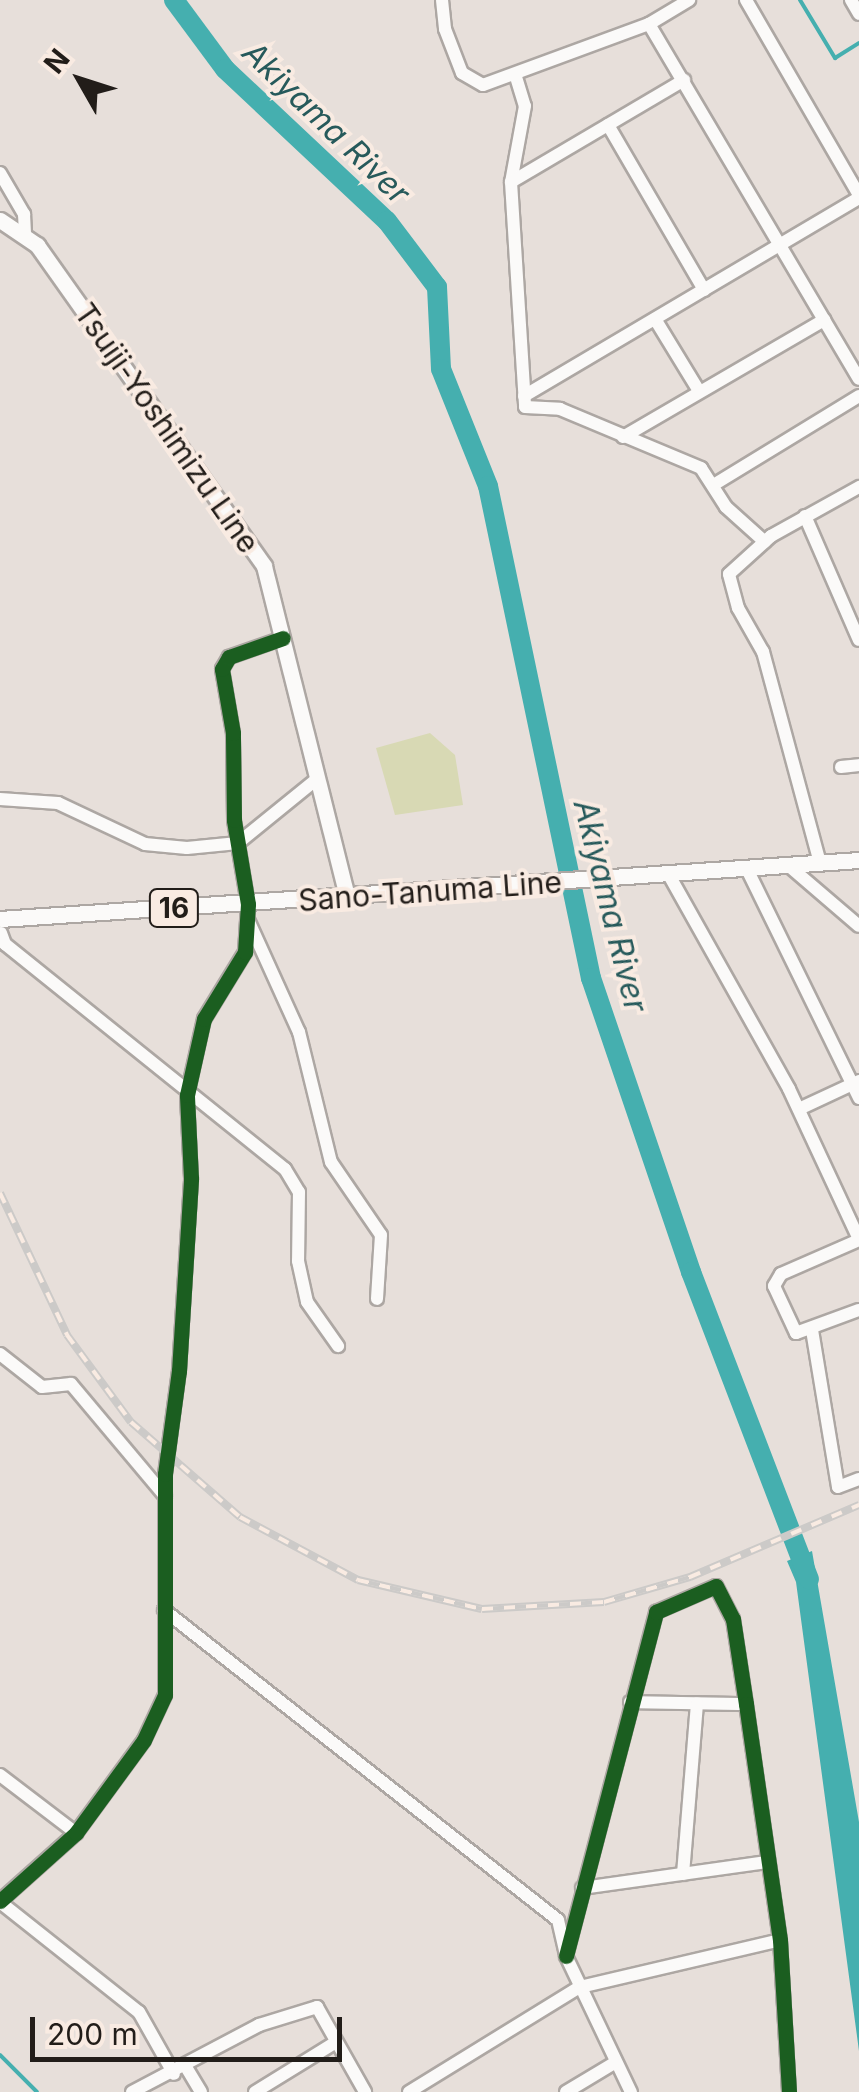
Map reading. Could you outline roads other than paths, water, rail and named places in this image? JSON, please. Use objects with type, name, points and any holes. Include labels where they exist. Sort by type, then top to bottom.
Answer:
[{"type":"main road","name":"Tsuiji-Yoshimizu Line","points":[[0,220],[26,232],[256,552],[282,638],[347,896]]},
{"type":"main road","name":"Sano-Tanuma Line","points":[[1,926],[248,912],[347,896],[859,860]]},
{"type":"street","points":[[442,0],[444,29],[462,73],[483,85],[516,77],[649,24],[689,0]]},
{"type":"street","points":[[524,396],[859,197],[746,0]]},
{"type":"street","points":[[851,0],[859,14]]},
{"type":"street","points":[[649,24],[859,379]]},
{"type":"street","points":[[516,77],[525,106],[511,182],[526,409],[560,410],[623,438],[678,456],[715,484],[726,507],[765,542]]},
{"type":"street","points":[[511,182],[684,80]]},
{"type":"street","points":[[608,125],[704,290]]},
{"type":"street","points":[[0,172],[24,214],[26,232]]},
{"type":"street","points":[[655,319],[699,390]]},
{"type":"street","points":[[623,438],[824,320]]},
{"type":"street","points":[[715,484],[859,396]]},
{"type":"street","points":[[820,864],[761,647],[730,582],[730,571],[765,542],[859,487]]},
{"type":"street","points":[[805,516],[859,640]]},
{"type":"street","points":[[201,2092],[180,2070],[139,2012],[0,1902],[76,1834],[158,1713],[165,1695],[165,1496],[191,1178],[187,1094],[204,1019],[246,952],[248,912],[238,843],[234,734],[222,668],[229,657],[282,638]]},
{"type":"street","points":[[841,767],[859,765]]},
{"type":"street","points":[[0,799],[58,803],[165,848],[238,843],[318,778]]},
{"type":"street","points":[[789,866],[859,926]]},
{"type":"street","points":[[747,869],[857,1088],[799,1109]]},
{"type":"street","points":[[669,874],[799,1109],[859,1240],[776,1279],[796,1333],[859,1310]]},
{"type":"street","points":[[248,912],[300,1032],[330,1162],[382,1235],[377,1299]]},
{"type":"street","points":[[1,926],[4,944],[187,1094],[274,1158],[294,1182],[304,1293],[338,1346]]},
{"type":"street","points":[[812,1330],[838,1488],[859,1479]]},
{"type":"street","points":[[0,1354],[42,1387],[71,1384],[165,1496]]},
{"type":"street","points":[[566,1956],[656,1612],[716,1586],[733,1618],[746,1704],[780,1940],[789,2092]]},
{"type":"street","points":[[164,1610],[558,1920],[566,1956],[631,2092]]},
{"type":"street","points":[[630,1702],[746,1704]]},
{"type":"street","points":[[683,1874],[697,1704]]},
{"type":"street","points":[[0,1775],[76,1834]]},
{"type":"street","points":[[582,1888],[766,1862]]},
{"type":"street","points":[[408,2092],[580,1987],[780,1940]]},
{"type":"street","points":[[132,2092],[259,2025],[317,2007],[365,2092]]},
{"type":"street","points":[[254,2092],[336,2042]]},
{"type":"street","points":[[566,2092],[616,2062]]},
{"type":"water","points":[[812,1551],[859,1822],[859,2051],[796,1582],[787,1561]]},
{"type":"waterway","name":"Akiyama River","points":[[174,0],[225,69],[387,221],[437,287],[441,369],[488,486],[591,978],[691,1272],[809,1579]]},
{"type":"waterway","points":[[800,0],[835,58],[859,43]]},
{"type":"waterway","points":[[0,2055],[37,2092]]},
{"type":"railway","points":[[0,1193],[67,1335],[131,1422],[240,1517],[358,1580],[482,1609],[604,1602],[690,1577],[859,1505]]}]
